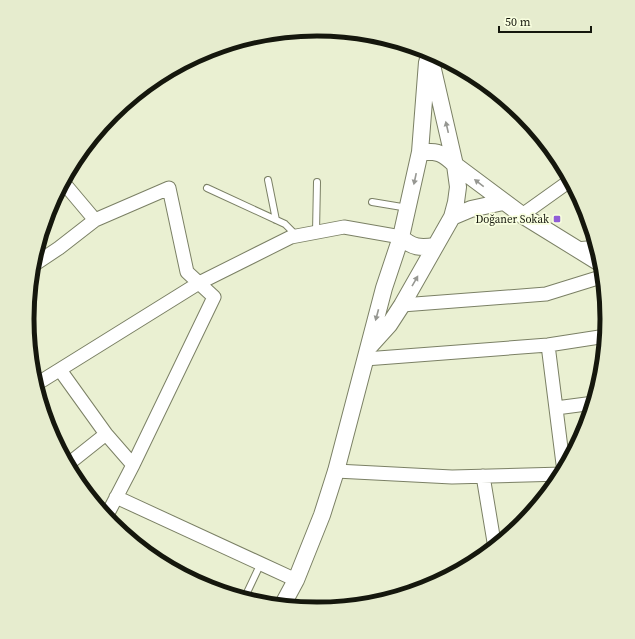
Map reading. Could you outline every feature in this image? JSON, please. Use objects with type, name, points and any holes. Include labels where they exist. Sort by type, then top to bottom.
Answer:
[{"type":"street","points":[[285,601],[296,580],[322,515],[336,471],[384,288],[409,208],[420,152],[428,59]]},
{"type":"street","points":[[367,353],[402,305],[452,216],[456,202],[458,187],[456,165],[431,60]]},
{"type":"street","points":[[420,152],[440,152],[503,202],[595,260]]},
{"type":"street","points":[[522,215],[566,184]]},
{"type":"street","points":[[67,187],[95,220]]},
{"type":"street","points":[[40,261],[95,220],[169,188],[187,272],[214,297],[133,465],[109,511]]},
{"type":"street","points":[[452,216],[471,209],[503,202]]},
{"type":"street","points":[[41,382],[199,283],[291,237],[344,227],[401,237],[408,244],[417,246],[435,246]]},
{"type":"street","points":[[576,249],[591,248]]},
{"type":"street","points":[[402,305],[546,294],[598,278]]},
{"type":"street","points":[[367,353],[548,345],[600,337]]},
{"type":"street","points":[[548,345],[562,463]]},
{"type":"street","points":[[60,370],[106,434],[133,465]]},
{"type":"street","points":[[556,408],[588,404]]},
{"type":"street","points":[[72,461],[106,434]]},
{"type":"street","points":[[336,471],[452,477],[555,473]]},
{"type":"street","points":[[483,476],[494,541]]},
{"type":"street","points":[[116,497],[296,580]]},
{"type":"lane","points":[[268,180],[276,220]]},
{"type":"lane","points":[[316,232],[317,182]]},
{"type":"lane","points":[[207,188],[285,224],[297,236]]},
{"type":"lane","points":[[372,202],[409,208]]},
{"type":"lane","points":[[246,594],[260,563]]},
{"type":"place","name":"Doğaner Sokak","points":[[557,219]]}]
